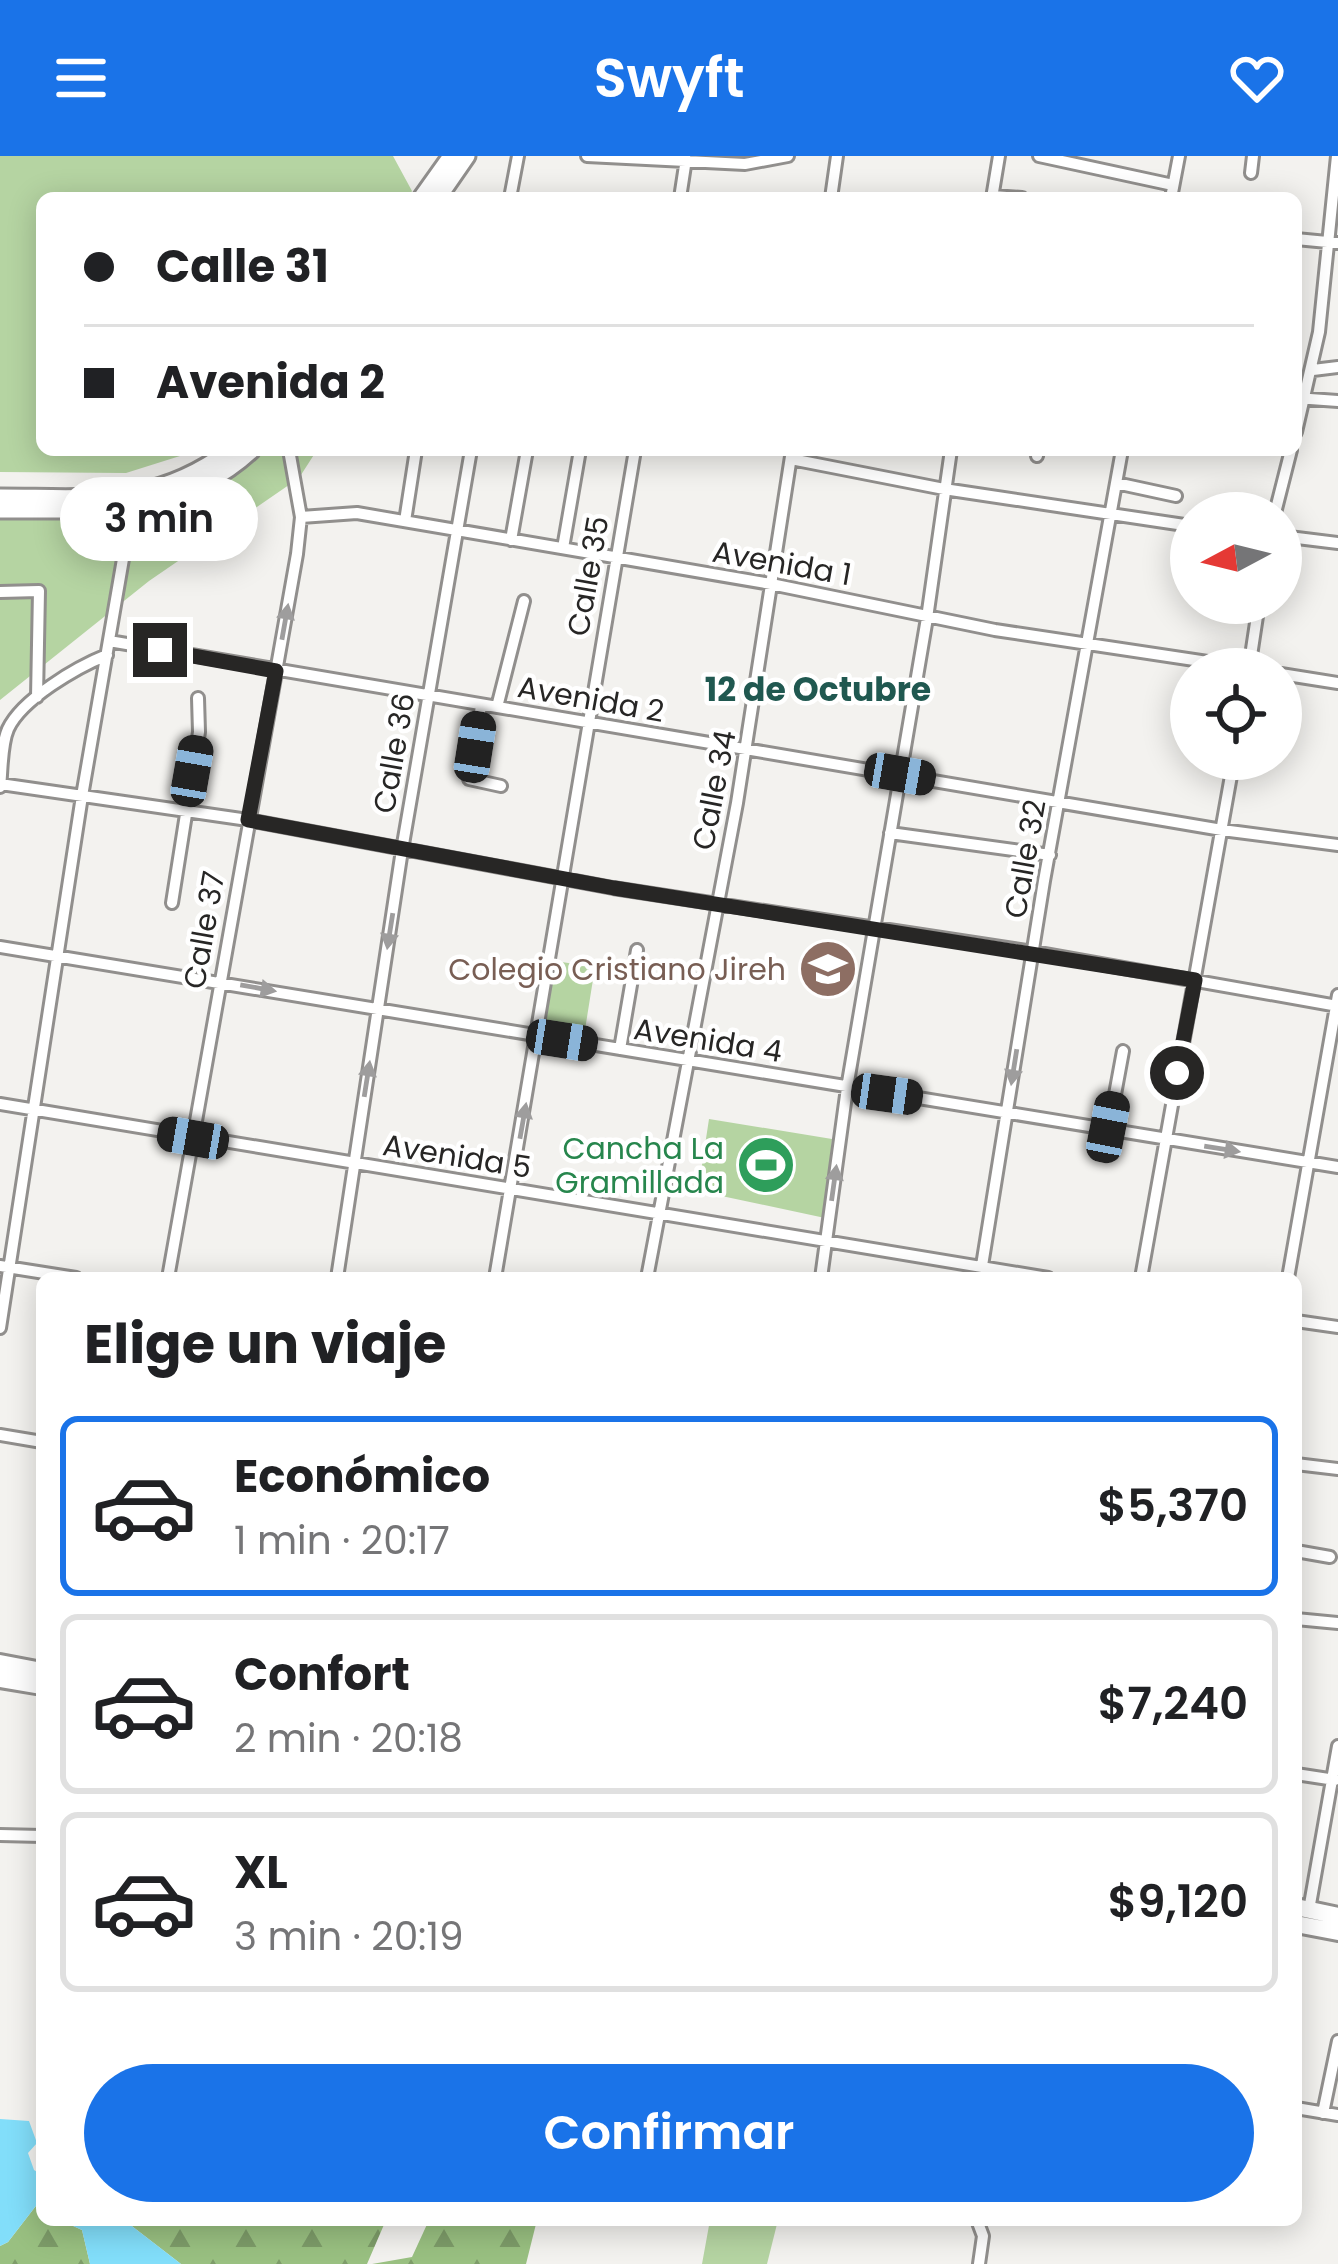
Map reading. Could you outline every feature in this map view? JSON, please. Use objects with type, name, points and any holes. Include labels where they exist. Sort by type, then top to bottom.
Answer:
[{"type":"main road","points":[[425,192],[451,156]]},
{"type":"main road","points":[[442,192],[467,156]]},
{"type":"main road","points":[[0,510],[94,504],[148,493],[172,485],[220,456]]},
{"type":"main road","points":[[0,497],[132,507],[201,485],[243,456]]},
{"type":"main road","points":[[0,1663],[36,1670]]},
{"type":"main road","points":[[0,1679],[36,1685]]},
{"type":"main road","points":[[1302,1913],[1338,1916]]},
{"type":"main road","points":[[1302,1914],[1338,1932]]},
{"type":"street","points":[[511,192],[518,156]]},
{"type":"street","points":[[587,156],[745,164],[788,156]]},
{"type":"street","points":[[831,192],[837,156]]},
{"type":"street","points":[[993,192],[998,156]]},
{"type":"street","points":[[1039,156],[1172,192],[1179,156]]},
{"type":"street","points":[[1251,173],[1253,156]]},
{"type":"street","points":[[1302,394],[1312,370],[1334,244],[1337,156]]},
{"type":"street","points":[[681,192],[686,159]]},
{"type":"street","points":[[1302,240],[1334,244]]},
{"type":"street","points":[[1322,303],[1338,300]]},
{"type":"street","points":[[1312,370],[1338,367]]},
{"type":"street","points":[[1302,399],[1338,401]]},
{"type":"street","name":"Calle 37","points":[[169,1272],[301,517],[290,456]]},
{"type":"street","points":[[405,521],[415,456]]},
{"type":"street","name":"Calle 36","points":[[338,1272],[402,850],[470,456]]},
{"type":"street","points":[[511,541],[525,456]]},
{"type":"street","points":[[563,548],[579,456]]},
{"type":"street","name":"Calle 35","points":[[496,1272],[634,456]]},
{"type":"street","name":"Calle 34","points":[[648,1272],[747,746],[792,456]]},
{"type":"street","points":[[801,456],[944,488],[1170,524]]},
{"type":"street","points":[[821,1272],[949,456]]},
{"type":"street","name":"Calle 32","points":[[981,1272],[1121,456]]},
{"type":"street","points":[[1281,492],[1290,456]]},
{"type":"street","points":[[1116,483],[1170,495]]},
{"type":"street","points":[[0,1328],[4,1267],[35,1110],[107,656],[116,641],[132,507]]},
{"type":"street","name":"Avenida 1","points":[[301,517],[357,513],[1170,658]]},
{"type":"street","points":[[1302,539],[1338,543]]},
{"type":"street","points":[[0,592],[14,588],[39,591],[38,697]]},
{"type":"street","points":[[497,707],[524,601]]},
{"type":"street","name":"Avenida 2","points":[[116,641],[1059,803],[1338,845]]},
{"type":"street","points":[[107,656],[70,673],[38,697],[8,729],[0,785],[248,820],[716,904],[1337,1002],[1289,1272]]},
{"type":"street","points":[[1302,677],[1338,683]]},
{"type":"street","points":[[172,902],[199,732],[198,698]]},
{"type":"street","points":[[481,706],[469,778],[501,786]]},
{"type":"street","points":[[0,717],[8,729]]},
{"type":"street","points":[[1142,1272],[1230,780]]},
{"type":"street","points":[[890,833],[1050,855]]},
{"type":"street","name":"Avenida 4","points":[[0,947],[1338,1167]]},
{"type":"street","points":[[620,1049],[637,950]]},
{"type":"street","points":[[1108,1127],[1123,1051]]},
{"type":"street","name":"Avenida 5","points":[[0,1104],[827,1240],[972,1272]]},
{"type":"street","points":[[4,1267],[37,1272]]},
{"type":"street","points":[[1302,1322],[1338,1327]]},
{"type":"street","points":[[0,1436],[36,1441]]},
{"type":"street","points":[[1302,1466],[1338,1469]]},
{"type":"street","points":[[1302,1552],[1330,1557]]},
{"type":"street","points":[[1302,1619],[1338,1622]]},
{"type":"street","points":[[1302,1905],[1335,1780],[1338,1746]]},
{"type":"street","points":[[1302,1775],[1335,1780]]},
{"type":"street","points":[[1,1835],[36,1836]]},
{"type":"street","points":[[1323,2113],[1338,2041]]},
{"type":"street","points":[[1302,2109],[1338,2115]]},
{"type":"street","points":[[979,2226],[983,2236],[979,2264]]},
{"type":"green space","points":[[0,156],[393,156],[411,192],[36,192],[36,456],[180,456],[126,473],[0,472]]},
{"type":"green space","points":[[256,456],[313,456],[299,478],[149,581],[0,700],[0,514],[223,479]]},
{"type":"green space","points":[[555,961],[595,967],[584,1036],[545,1029]]},
{"type":"green space","name":"Cancha La Gramillada","points":[[709,1119],[832,1139],[825,1218],[698,1191]]},
{"type":"green space","points":[[36,2206],[36,2226],[82,2230],[90,2264],[0,2264],[0,2246]]},
{"type":"green space","points":[[132,2226],[383,2226],[367,2264],[181,2264]]},
{"type":"green space","points":[[426,2226],[536,2226],[526,2264],[372,2264],[412,2257]]},
{"type":"green space","points":[[709,2226],[776,2226],[767,2264],[702,2264]]},
{"type":"water","points":[[0,2119],[29,2121],[36,2140],[28,2153],[36,2171],[36,2206],[0,2246]]},
{"type":"water","points":[[73,2226],[132,2226],[181,2264],[90,2264],[82,2230]]},
{"type":"place","name":"Colegio Cristiano Jireh","points":[[828,969]]},
{"type":"place","name":"Cancha La Gramillada","points":[[766,1165]]},
{"type":"district","name":"12 de Octubre","points":[[818,689]]},
{"type":"route","points":[[160,650],[276,671],[248,820],[614,888],[1195,980],[1177,1073]]}]
